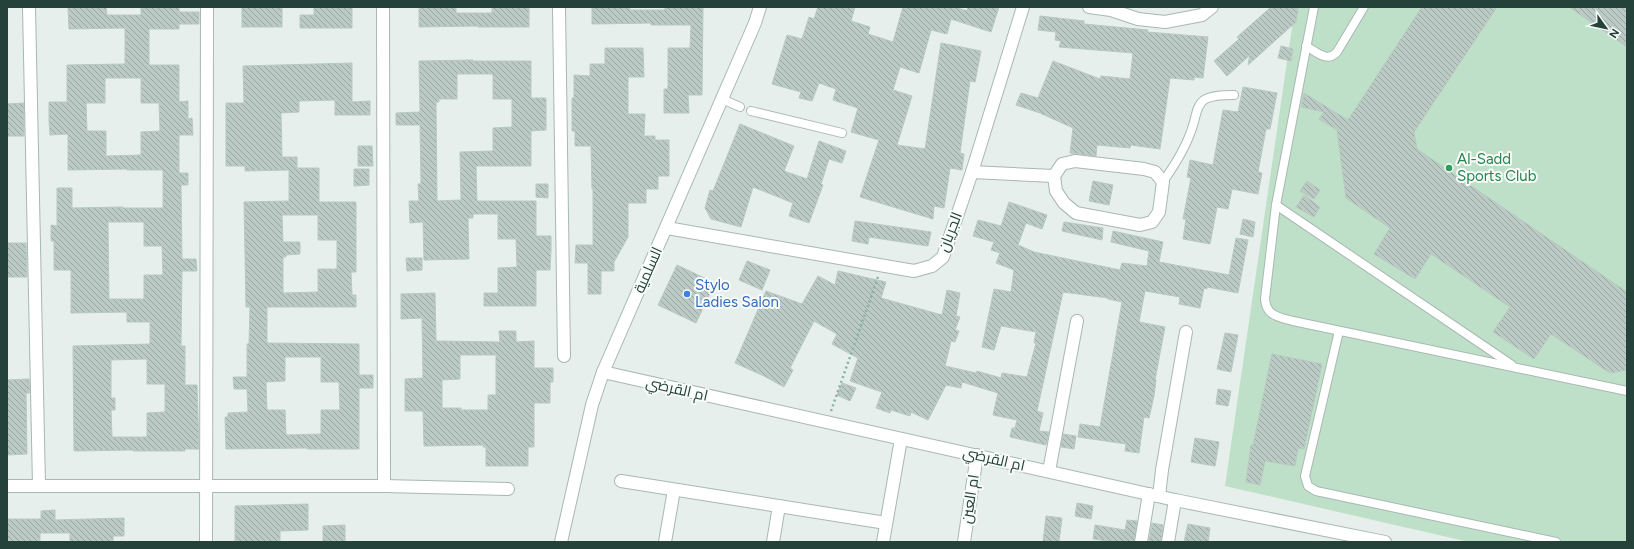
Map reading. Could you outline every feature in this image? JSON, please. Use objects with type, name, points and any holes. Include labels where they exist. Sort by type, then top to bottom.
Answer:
[{"type":"street","points":[[29,7],[38,486]]},
{"type":"street","points":[[206,542],[207,7]]},
{"type":"street","points":[[383,7],[384,486]]},
{"type":"street","points":[[559,7],[564,356]]},
{"type":"street","name":"السلمية","points":[[560,542],[592,405],[603,372],[667,228],[755,23],[760,7]]},
{"type":"street","name":"الجريان","points":[[667,228],[914,271],[932,266],[942,257],[972,172],[1023,7]]},
{"type":"street","points":[[1089,7],[1111,9],[1138,19],[1165,22],[1202,15],[1212,7]]},
{"type":"street","points":[[1075,161],[1144,169],[1155,172],[1163,182],[1159,212],[1152,222],[1140,225],[1076,213],[1064,203],[1056,191],[1054,176],[1062,164],[1075,161]]},
{"type":"street","points":[[972,172],[1054,176]]},
{"type":"street","points":[[1049,471],[1076,321]]},
{"type":"street","points":[[1141,542],[1162,470],[1186,332]]},
{"type":"street","name":"ام القرضي","points":[[603,372],[1175,500],[1383,542]]},
{"type":"street","points":[[883,542],[901,438]]},
{"type":"street","name":"ام العين","points":[[964,542],[977,455]]},
{"type":"street","points":[[622,481],[886,523]]},
{"type":"street","points":[[7,486],[384,486],[508,489]]},
{"type":"street","points":[[665,542],[674,490]]},
{"type":"street","points":[[1168,542],[1175,500]]},
{"type":"street","points":[[773,542],[779,506]]},
{"type":"lane","points":[[1314,7],[1276,204],[1265,305],[1268,311],[1278,317],[1339,331],[1627,391]]},
{"type":"lane","points":[[1306,46],[1326,57],[1332,57],[1337,52],[1364,7]]},
{"type":"lane","points":[[1163,182],[1181,155],[1193,126],[1198,107],[1204,100],[1219,96],[1234,95]]},
{"type":"lane","points":[[722,99],[740,107]]},
{"type":"lane","points":[[751,111],[842,133]]},
{"type":"lane","points":[[1276,204],[1516,368]]},
{"type":"lane","points":[[1339,331],[1305,476],[1308,486],[1316,491],[1556,542]]},
{"type":"path","points":[[827,422],[882,266]]},
{"type":"green space","name":"Al-Sadd Sports Club","points":[[1295,7],[1627,7],[1627,542],[1469,542],[1225,486]]},
{"type":"building","points":[[68,7],[106,7],[107,15],[141,15],[141,7],[179,7],[179,12],[199,12],[199,24],[179,24],[179,29],[149,29],[149,65],[179,65],[179,102],[188,101],[188,119],[192,118],[193,135],[179,135],[179,173],[188,173],[188,185],[181,185],[182,259],[196,259],[197,271],[182,271],[181,346],[185,346],[185,385],[197,385],[199,449],[185,449],[185,451],[74,451],[73,346],[150,344],[150,322],[127,322],[127,312],[71,313],[71,270],[54,270],[54,241],[51,241],[51,225],[57,226],[57,188],[72,188],[72,208],[163,208],[163,170],[68,170],[68,134],[50,135],[49,120],[49,102],[67,102],[67,65],[125,64],[125,28],[69,29]],"holes":[[[105,78],[141,78],[141,103],[159,103],[160,131],[141,132],[141,155],[106,156],[106,131],[87,131],[86,103],[105,103]],[[108,222],[144,222],[144,246],[162,246],[163,275],[144,275],[144,299],[109,299]],[[147,359],[147,384],[165,384],[165,412],[147,413],[147,437],[112,437],[111,410],[115,410],[115,398],[111,398],[111,360]]]},
{"type":"building","points":[[242,7],[282,7],[282,27],[242,27]]},
{"type":"building","points":[[314,7],[352,7],[352,28],[300,28],[300,15],[314,15]]},
{"type":"building","points":[[419,7],[456,7],[456,13],[492,13],[492,7],[529,7],[529,27],[419,27]]},
{"type":"building","points":[[592,7],[630,7],[630,10],[665,10],[665,7],[703,7],[702,95],[688,95],[689,113],[664,113],[664,89],[668,89],[668,48],[690,48],[691,25],[651,25],[651,23],[592,24]]},
{"type":"building","points":[[818,7],[855,7],[851,21],[870,27],[868,34],[893,42],[903,7],[955,7],[967,11],[968,7],[999,7],[991,32],[951,19],[947,34],[931,30],[919,73],[900,67],[893,90],[912,96],[897,145],[925,149],[941,43],[981,51],[975,82],[970,81],[960,153],[964,154],[962,170],[950,168],[944,208],[934,206],[933,219],[860,197],[879,140],[851,132],[858,108],[833,100],[836,89],[819,83],[812,101],[799,98],[801,92],[772,84],[787,35],[802,39],[809,17],[814,19]]},
{"type":"building","points":[[1271,7],[1298,8],[1296,22],[1248,65],[1250,55],[1227,76],[1214,61],[1239,39],[1237,37]]},
{"type":"building","points":[[1422,7],[1497,7],[1414,132],[1417,149],[1627,292],[1627,370],[1610,373],[1551,334],[1534,359],[1493,332],[1510,307],[1431,254],[1415,279],[1374,254],[1390,228],[1346,198],[1337,130],[1319,119],[1324,112],[1301,107],[1304,93],[1348,120]]},
{"type":"building","points":[[1569,7],[1627,7],[1627,47]]},
{"type":"building","points":[[1040,16],[1084,21],[1084,24],[1148,30],[1147,32],[1208,37],[1203,78],[1194,77],[1194,80],[1170,78],[1160,149],[1131,145],[1130,148],[1097,145],[1096,156],[1070,153],[1073,128],[1040,113],[1016,105],[1021,93],[1038,98],[1053,61],[1100,79],[1101,76],[1130,79],[1133,53],[1059,47],[1061,41],[1055,40],[1056,32],[1038,30]]},
{"type":"building","points":[[1281,46],[1293,49],[1291,61],[1278,58]]},
{"type":"building","points":[[605,48],[643,48],[644,77],[628,77],[628,114],[645,114],[644,136],[655,136],[655,140],[669,140],[669,176],[658,176],[658,189],[646,189],[646,203],[628,203],[628,237],[614,262],[614,271],[601,271],[601,294],[588,294],[588,263],[575,263],[576,245],[593,245],[591,146],[575,146],[575,131],[572,131],[572,98],[574,98],[574,75],[590,76],[590,64],[605,64]]},
{"type":"building","points":[[419,61],[531,61],[531,98],[546,98],[546,130],[531,131],[531,166],[476,166],[477,201],[536,201],[536,236],[551,236],[550,270],[536,270],[536,306],[484,306],[484,293],[498,293],[498,268],[517,267],[516,239],[498,239],[498,214],[473,214],[473,218],[468,218],[469,259],[424,260],[423,222],[410,223],[409,201],[419,201],[418,184],[421,184],[420,125],[396,125],[396,113],[420,112]],"holes":[[[457,74],[493,74],[493,99],[512,99],[512,127],[493,128],[493,151],[460,152],[461,200],[437,201],[436,102],[439,102],[439,99],[457,99]]]},
{"type":"building","points":[[352,63],[352,102],[370,101],[370,115],[335,115],[335,100],[299,101],[299,112],[281,113],[282,157],[297,157],[297,168],[319,168],[319,202],[356,202],[356,272],[351,272],[352,295],[356,295],[356,307],[267,307],[267,343],[359,344],[359,375],[373,375],[373,388],[359,388],[359,449],[226,449],[225,417],[228,417],[228,413],[248,412],[247,389],[234,389],[233,377],[247,377],[247,344],[249,344],[250,307],[246,307],[244,202],[289,201],[289,170],[245,171],[245,166],[226,166],[226,103],[244,103],[243,66]],"holes":[[[282,215],[318,215],[318,240],[337,240],[337,269],[318,269],[318,292],[283,293],[283,257],[286,257],[286,255],[300,254],[300,242],[283,242]],[[285,357],[321,357],[321,382],[339,382],[340,410],[321,410],[321,434],[286,435],[285,410],[267,410],[266,382],[285,381]]]},
{"type":"building","points":[[1243,87],[1277,93],[1270,129],[1266,129],[1258,172],[1262,173],[1258,194],[1232,189],[1228,209],[1217,207],[1210,244],[1183,239],[1186,219],[1183,219],[1191,178],[1187,177],[1190,160],[1213,165],[1223,110],[1238,112]]},
{"type":"building","points":[[24,103],[24,136],[7,136],[7,104]]},
{"type":"building","points":[[740,124],[794,146],[784,171],[807,179],[819,141],[846,151],[842,163],[829,159],[821,184],[823,185],[809,223],[789,216],[793,203],[753,187],[741,227],[711,219],[705,208],[710,190],[713,191]]},
{"type":"building","points":[[358,146],[372,146],[373,166],[358,166]]},
{"type":"building","points":[[354,169],[369,169],[369,185],[354,186]]},
{"type":"building","points":[[1093,181],[1113,185],[1109,205],[1089,201]]},
{"type":"building","points":[[1307,181],[1320,190],[1314,199],[1300,191]]},
{"type":"building","points":[[536,184],[548,184],[548,198],[536,197]]},
{"type":"building","points":[[1304,195],[1320,207],[1314,217],[1296,207]]},
{"type":"building","points":[[1009,202],[1047,215],[1042,229],[1026,223],[1018,245],[1034,252],[1120,270],[1122,263],[1147,266],[1149,251],[1111,242],[1113,231],[1163,242],[1159,262],[1229,275],[1236,238],[1248,240],[1238,293],[1207,287],[1207,289],[1204,288],[1200,308],[1179,304],[1180,297],[1145,291],[1139,322],[1165,327],[1155,380],[1154,396],[1149,418],[1144,417],[1139,453],[1125,451],[1126,444],[1078,437],[1080,424],[1100,427],[1122,302],[1108,298],[1063,292],[1037,411],[1043,413],[1039,431],[1049,432],[1046,445],[1010,437],[1012,428],[1015,428],[1017,420],[993,415],[998,393],[962,382],[961,388],[946,385],[928,420],[911,412],[910,416],[891,410],[890,413],[876,408],[882,392],[850,381],[858,358],[832,344],[837,334],[814,321],[790,368],[793,370],[784,387],[735,363],[766,291],[802,304],[818,276],[835,285],[838,271],[886,282],[881,298],[942,315],[947,290],[960,293],[956,316],[960,317],[955,330],[959,331],[955,342],[951,341],[945,366],[976,373],[977,371],[1001,378],[1002,373],[1027,377],[1036,343],[1034,343],[1036,332],[1001,326],[994,350],[982,347],[994,289],[1011,292],[1014,270],[996,263],[1000,253],[991,250],[994,242],[973,236],[978,220],[1001,226]]},
{"type":"building","points":[[1243,219],[1255,222],[1253,237],[1240,234]]},
{"type":"building","points":[[855,221],[931,232],[928,246],[869,237],[868,244],[852,241]]},
{"type":"building","points":[[1064,222],[1103,228],[1102,240],[1062,231]]},
{"type":"building","points":[[7,243],[26,243],[27,277],[7,277]]},
{"type":"building","points":[[406,258],[422,258],[422,270],[407,271]]},
{"type":"building","points":[[747,261],[770,270],[762,290],[739,280]]},
{"type":"building","name":"Stylo Ladies Salon","points":[[677,265],[715,283],[696,323],[658,305]]},
{"type":"building","points":[[435,293],[436,341],[500,342],[499,331],[516,331],[516,342],[534,341],[534,368],[553,368],[553,382],[550,382],[550,403],[534,403],[534,447],[528,447],[528,466],[486,466],[486,447],[483,447],[483,445],[424,446],[423,411],[405,411],[405,379],[423,378],[422,318],[401,319],[401,294]],"holes":[[[460,355],[496,355],[496,395],[488,395],[488,410],[442,408],[442,380],[460,379]]]},
{"type":"building","points":[[1225,333],[1238,335],[1231,372],[1217,369]]},
{"type":"building","points":[[1272,354],[1322,364],[1304,449],[1298,448],[1295,466],[1265,461],[1260,485],[1246,482],[1251,445],[1253,445]]},
{"type":"building","points":[[29,379],[30,393],[26,393],[27,454],[7,455],[7,380]]},
{"type":"building","points":[[842,383],[856,388],[850,401],[837,395]]},
{"type":"building","points":[[1218,389],[1231,391],[1228,406],[1216,404]]},
{"type":"building","points":[[1063,434],[1076,436],[1074,449],[1061,447]]},
{"type":"building","points":[[1195,438],[1219,442],[1215,466],[1191,462]]},
{"type":"building","points":[[1077,503],[1093,506],[1091,519],[1075,516]]},
{"type":"building","points":[[308,504],[308,530],[280,531],[280,542],[235,542],[235,506]]},
{"type":"building","points":[[55,510],[55,520],[124,518],[124,536],[113,536],[113,542],[70,542],[70,533],[40,533],[40,542],[7,542],[7,519],[41,519],[41,511]]},
{"type":"building","points":[[1046,516],[1062,518],[1059,542],[1043,542]]},
{"type":"building","points":[[1127,520],[1137,521],[1134,542],[1115,542],[1093,539],[1095,525],[1125,530]]},
{"type":"building","points":[[1152,523],[1163,525],[1161,542],[1149,542]]},
{"type":"building","points":[[1188,524],[1210,528],[1208,542],[1184,542]]},
{"type":"building","points":[[345,525],[345,542],[323,542],[323,526]]},
{"type":"place","name":"Al-Sadd Sports Club","points":[[1449,168]]},
{"type":"place","name":"Stylo Ladies Salon","points":[[687,294]]}]
